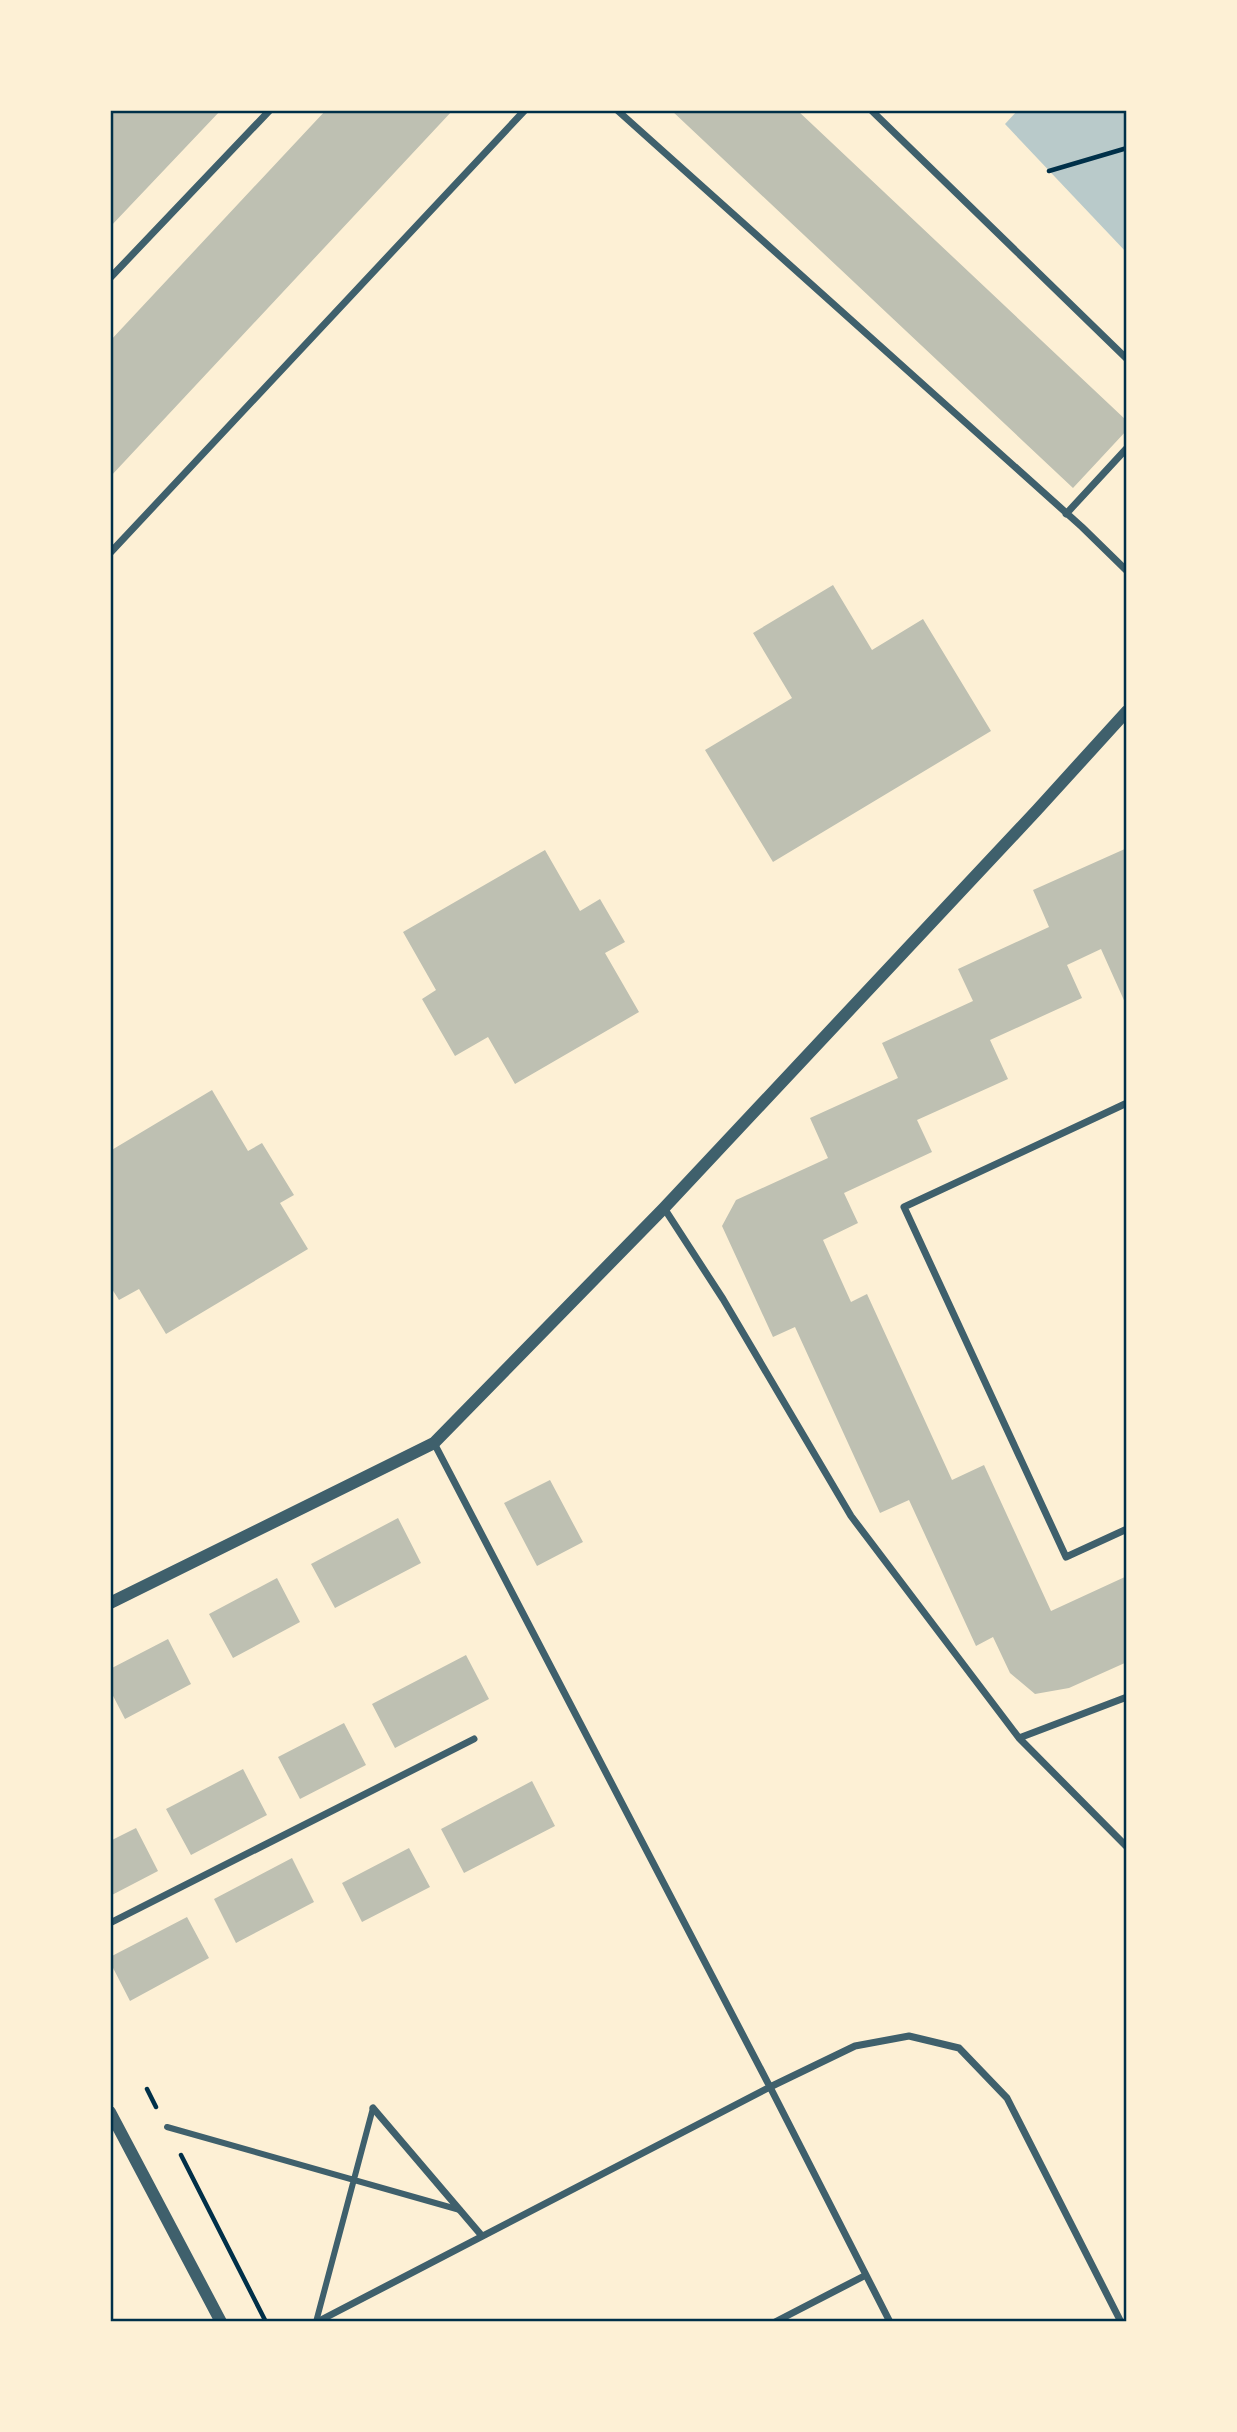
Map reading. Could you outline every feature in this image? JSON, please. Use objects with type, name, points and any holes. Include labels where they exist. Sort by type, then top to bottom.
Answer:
[{"type":"street","points":[[110,278],[270,110]]},
{"type":"street","points":[[110,553],[525,110]]},
{"type":"street","points":[[618,110],[1127,572]]},
{"type":"street","points":[[871,110],[1127,359]]},
{"type":"street","points":[[1066,514],[1127,448]]},
{"type":"street","points":[[110,1604],[434,1443],[664,1208],[1127,711]]},
{"type":"street","points":[[1127,1103],[904,1207],[1066,1557],[1127,1529]]},
{"type":"street","points":[[664,1208],[723,1299],[851,1516],[1019,1738],[1127,1847]]},
{"type":"street","points":[[434,1443],[771,2087],[890,2322]]},
{"type":"street","points":[[1019,1738],[1127,1697]]},
{"type":"street","points":[[110,1923],[474,1739]]},
{"type":"street","points":[[316,2322],[855,2046],[909,2036],[959,2048],[1007,2098],[1121,2322]]},
{"type":"street","points":[[373,2108],[482,2236]]},
{"type":"street","points":[[316,2322],[373,2108]]},
{"type":"street","points":[[110,2112],[221,2322]]},
{"type":"street","points":[[167,2127],[460,2210]]},
{"type":"street","points":[[775,2322],[866,2275]]},
{"type":"path","points":[[1049,171],[1127,148]]},
{"type":"path","points":[[147,2089],[267,2322]]},
{"type":"shaded area","points":[[1018,110],[1127,110],[1127,253],[1005,124]]},
{"type":"building","points":[[110,110],[221,110],[110,227]]},
{"type":"building","points":[[326,110],[453,110],[110,477],[110,341]]},
{"type":"building","points":[[671,110],[797,110],[1127,421],[1127,430],[1073,488]]},
{"type":"building","points":[[833,585],[872,650],[923,619],[991,731],[773,862],[705,750],[792,698],[753,633]]},
{"type":"building","points":[[1127,848],[1127,1007],[1101,949],[1067,965],[1082,998],[990,1040],[1008,1079],[917,1120],[932,1152],[844,1193],[858,1223],[823,1240],[851,1302],[867,1294],[952,1480],[984,1465],[1051,1611],[1127,1576],[1127,1662],[1069,1688],[1035,1694],[1010,1673],[993,1637],[976,1646],[909,1500],[880,1513],[795,1327],[773,1337],[722,1226],[736,1200],[828,1158],[810,1118],[898,1078],[882,1043],[973,1001],[958,969],[1049,927],[1033,890]]},
{"type":"building","points":[[545,850],[580,911],[600,899],[625,942],[605,953],[639,1012],[515,1084],[488,1037],[455,1056],[422,999],[436,990],[403,932]]},
{"type":"building","points":[[212,1090],[248,1151],[262,1143],[294,1195],[280,1203],[308,1249],[166,1334],[139,1289],[119,1300],[110,1286],[110,1151]]},
{"type":"building","points":[[550,1480],[583,1542],[537,1566],[504,1503]]},
{"type":"building","points":[[398,1518],[421,1563],[335,1608],[311,1564]]},
{"type":"building","points":[[277,1578],[300,1622],[233,1658],[209,1614]]},
{"type":"building","points":[[168,1639],[191,1684],[125,1719],[110,1690],[110,1669]]},
{"type":"building","points":[[466,1655],[489,1699],[395,1748],[372,1704]]},
{"type":"building","points":[[344,1723],[366,1765],[300,1799],[278,1757]]},
{"type":"building","points":[[243,1769],[267,1815],[191,1855],[166,1809]]},
{"type":"building","points":[[532,1781],[555,1826],[464,1873],[441,1829]]},
{"type":"building","points":[[136,1828],[158,1871],[110,1896],[110,1841]]},
{"type":"building","points":[[409,1848],[430,1887],[362,1922],[342,1883]]},
{"type":"building","points":[[292,1858],[314,1902],[236,1943],[214,1899]]},
{"type":"building","points":[[187,1917],[209,1958],[130,2001],[110,1957]]}]
